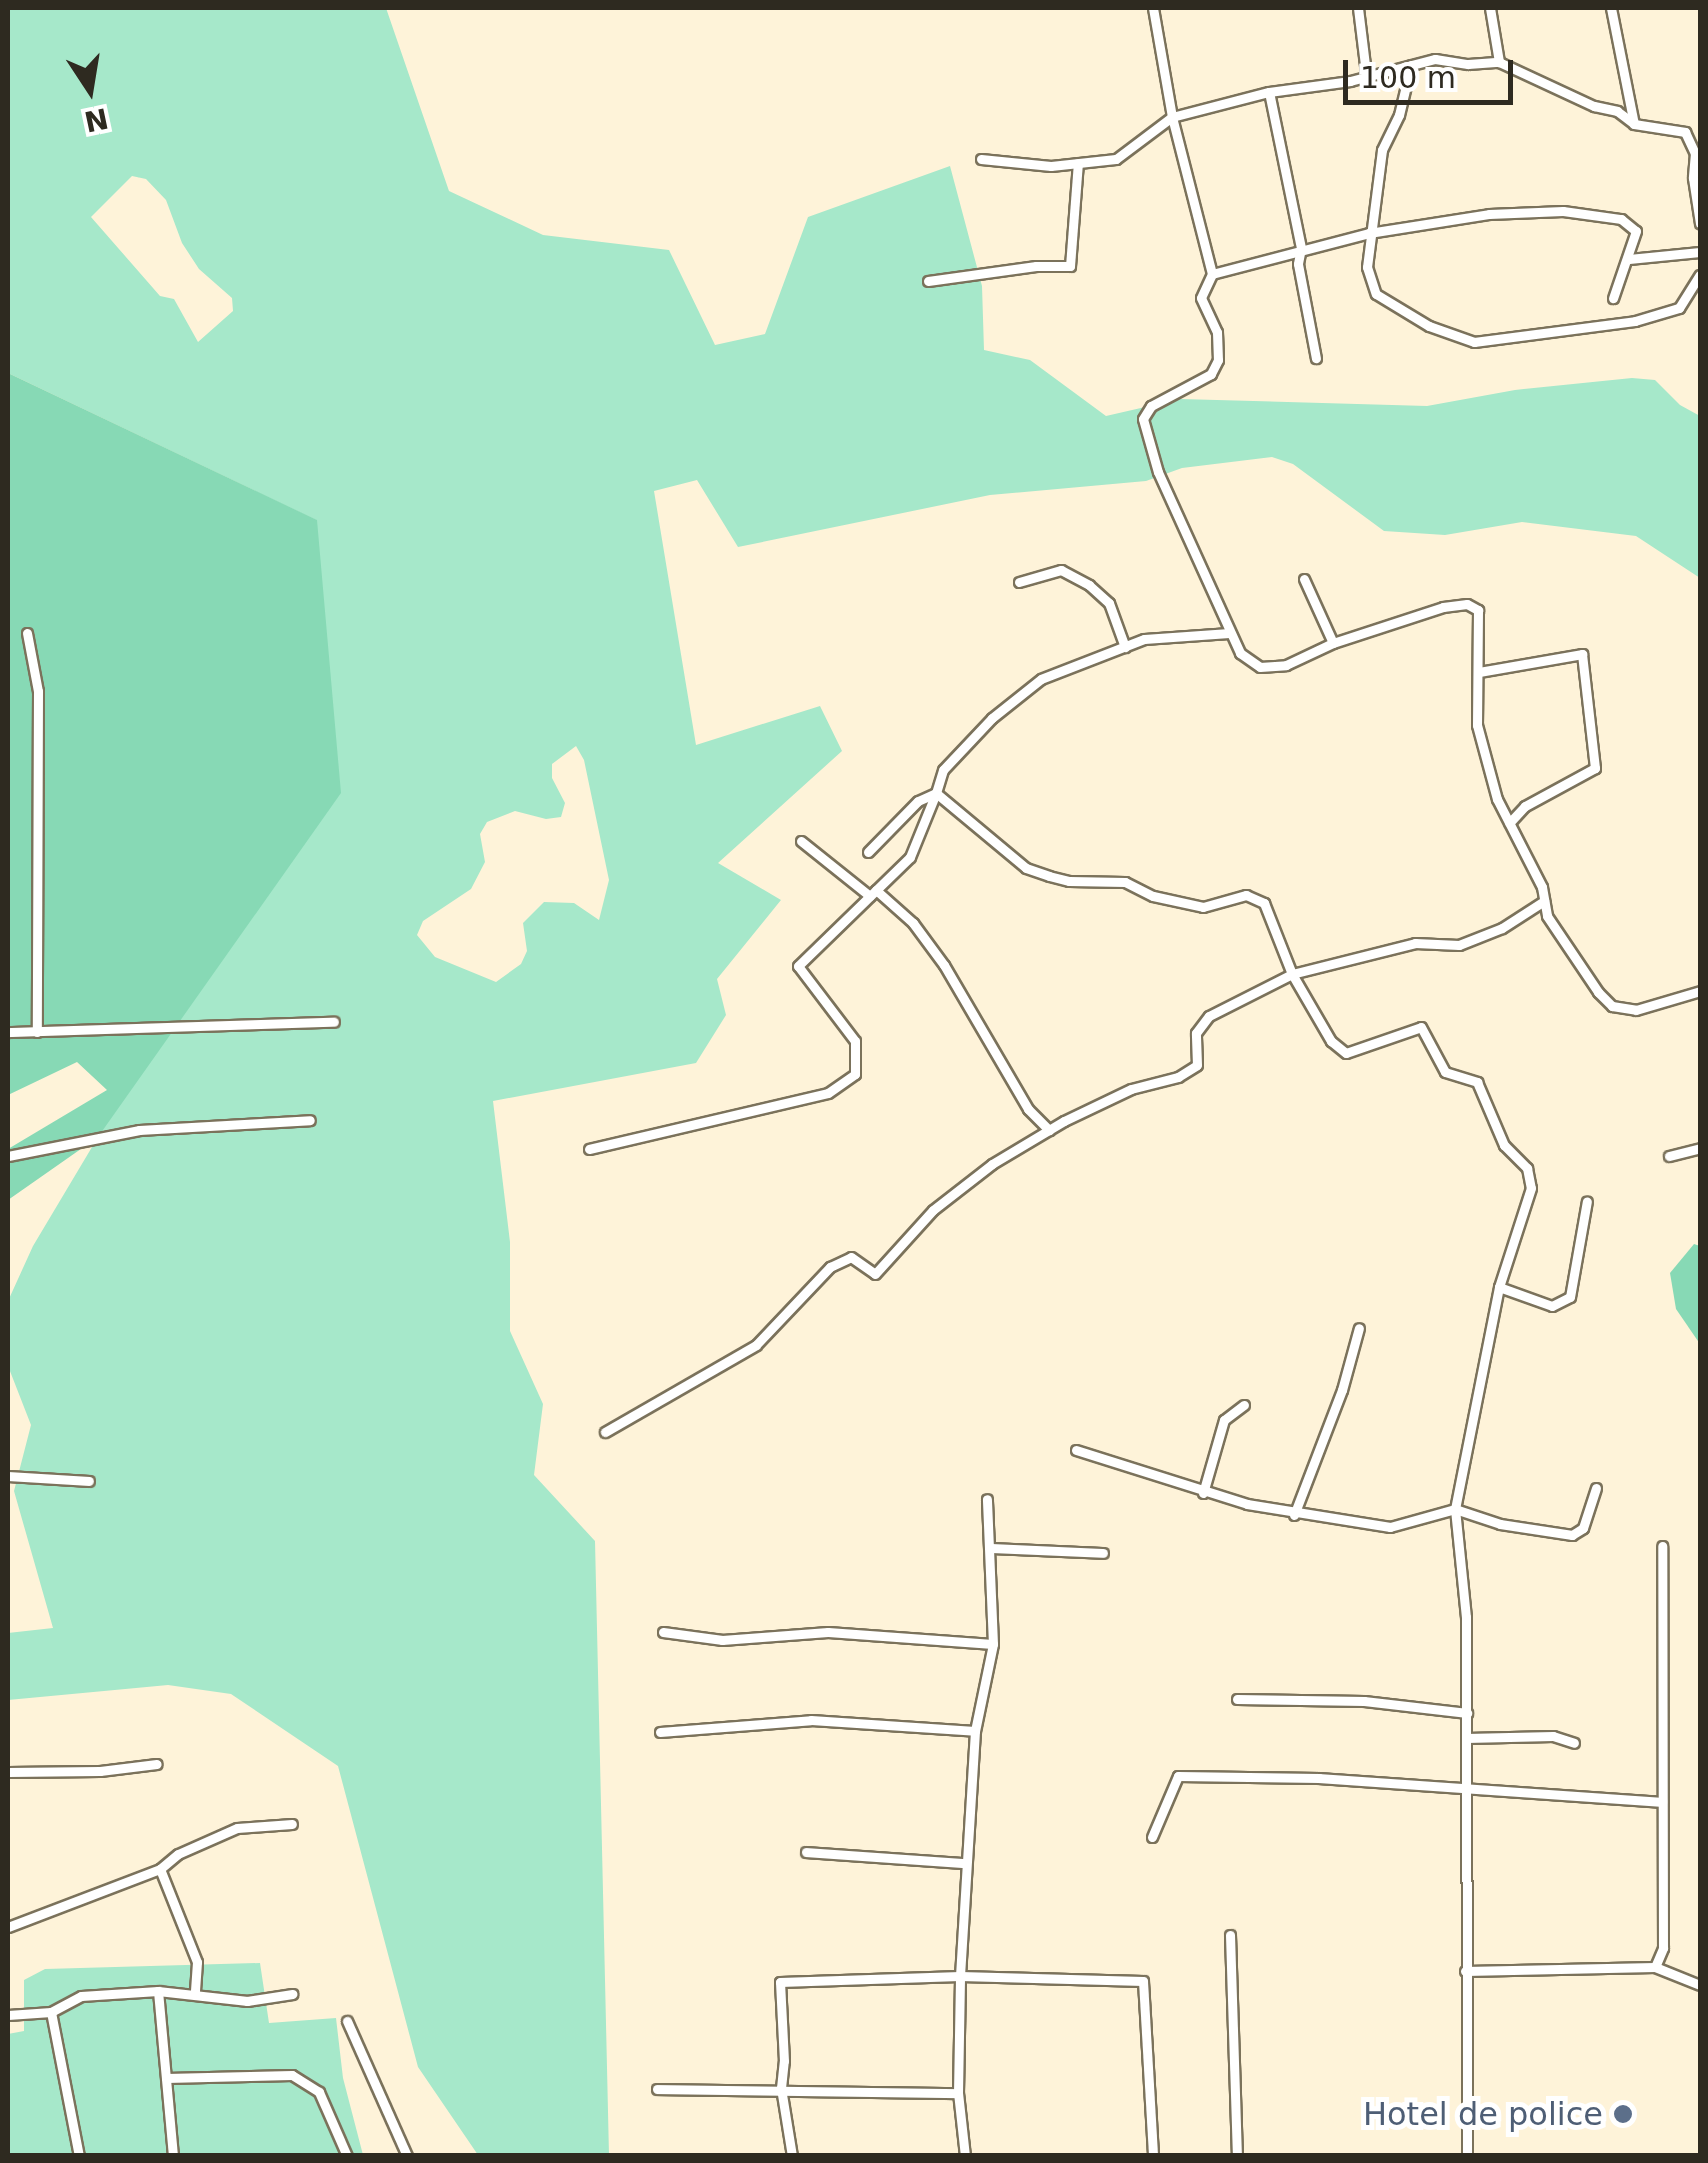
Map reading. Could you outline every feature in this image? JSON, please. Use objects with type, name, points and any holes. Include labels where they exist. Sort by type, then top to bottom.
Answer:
[{"type":"street","points":[[1153,8],[1172,117],[1212,274],[1200,298],[1217,332],[1218,360],[1210,374],[1151,406],[1143,419],[1158,472],[1183,519],[1240,654],[1260,667],[1286,665],[1333,643],[1443,607],[1468,604],[1478,610],[1477,724],[1508,824],[1542,886],[1547,916],[1598,992],[1612,1006],[1636,1010],[1700,992]]},
{"type":"street","points":[[1358,8],[1366,73]]},
{"type":"street","points":[[1490,8],[1499,62]]},
{"type":"street","points":[[1611,8],[1634,124]]},
{"type":"street","points":[[981,159],[1009,164],[1116,159],[1172,117],[1269,92],[1350,81],[1366,73],[1435,58],[1468,64],[1499,62],[1594,106],[1617,111],[1634,124],[1684,132],[1698,151],[1693,178],[1700,222]]},
{"type":"street","points":[[1411,65],[1399,116],[1382,150],[1367,268],[1376,294],[1429,326],[1474,342],[1635,321],[1679,308],[1700,275]]},
{"type":"street","points":[[1269,92],[1301,248],[1298,264],[1316,358]]},
{"type":"street","points":[[928,281],[1036,266],[1070,266],[1078,163]]},
{"type":"street","points":[[1212,274],[1370,233],[1489,214],[1579,213],[1621,219],[1636,232],[1613,298]]},
{"type":"street","points":[[1629,259],[1700,252]]},
{"type":"street","points":[[1020,582],[1060,570],[1089,585],[1109,603],[1125,648]]},
{"type":"street","points":[[1304,580],[1333,643]]},
{"type":"street","points":[[1206,631],[1218,607]]},
{"type":"street","points":[[590,1149],[828,1092],[855,1074],[855,1040],[798,966],[910,857],[943,770],[1010,701],[1041,679],[1144,639],[1206,631],[1229,633]]},
{"type":"street","points":[[27,633],[38,691],[37,1032]]},
{"type":"street","points":[[1479,672],[1582,654],[1595,768],[1525,806],[1508,824]]},
{"type":"street","points":[[868,852],[918,801],[936,793]]},
{"type":"street","points":[[936,793],[1026,868],[1038,872],[1070,881],[1125,882],[1153,896],[1204,907],[1246,895],[1264,902],[1292,974],[1331,1041],[1346,1053],[1422,1027],[1445,1072],[1477,1082],[1486,1095],[1504,1145],[1527,1168],[1531,1188],[1499,1287],[1455,1509],[1466,1616],[1467,2156]]},
{"type":"street","points":[[801,841],[913,923],[934,951],[1028,1109],[1050,1130]]},
{"type":"street","points":[[605,1432],[756,1346],[830,1267],[851,1257],[875,1274],[933,1210],[992,1164],[1131,1089],[1178,1077],[1197,1065],[1196,1033],[1209,1016],[1292,974],[1415,943],[1458,944],[1502,928],[1544,901]]},
{"type":"street","points":[[8,1032],[334,1022]]},
{"type":"street","points":[[8,1156],[139,1130],[310,1120]]},
{"type":"street","points":[[1669,1156],[1700,1148]]},
{"type":"street","points":[[1499,1287],[1552,1306],[1570,1297],[1587,1201]]},
{"type":"street","points":[[1294,1515],[1342,1390],[1359,1328]]},
{"type":"street","points":[[1203,1492],[1224,1420],[1244,1405]]},
{"type":"street","points":[[1076,1450],[1203,1492],[1294,1515],[1390,1527],[1455,1509],[1500,1524],[1572,1535],[1583,1528],[1596,1488]]},
{"type":"street","points":[[8,1476],[89,1481]]},
{"type":"street","points":[[965,2156],[958,2093],[960,1976],[975,1731],[992,1644],[987,1499]]},
{"type":"street","points":[[1655,1966],[1663,1948],[1662,1546]]},
{"type":"street","points":[[990,1548],[1102,1553]]},
{"type":"street","points":[[663,1632],[722,1640],[828,1632],[992,1644]]},
{"type":"street","points":[[1237,1699],[1364,1701],[1467,1713]]},
{"type":"street","points":[[660,1732],[811,1720],[975,1731]]},
{"type":"street","points":[[1466,1738],[1553,1736],[1574,1743]]},
{"type":"street","points":[[8,1772],[156,1764]]},
{"type":"street","points":[[1152,1837],[1178,1776],[1466,1786],[1662,1802]]},
{"type":"street","points":[[8,1927],[160,1869],[178,1854],[238,1828],[292,1824]]},
{"type":"street","points":[[806,1852],[965,1863]]},
{"type":"street","points":[[160,1869],[197,1962],[195,1994]]},
{"type":"street","points":[[1230,1934],[1236,2156]]},
{"type":"street","points":[[1465,1971],[1655,1966],[1700,1984]]},
{"type":"street","points":[[792,2156],[780,2088],[784,2061],[780,1982],[960,1976],[1144,1981],[1153,2156]]},
{"type":"street","points":[[158,1991],[173,2156]]},
{"type":"street","points":[[8,2016],[50,2012],[81,1996],[158,1991],[247,2001],[292,1994]]},
{"type":"street","points":[[50,2012],[79,2156]]},
{"type":"street","points":[[346,2020],[406,2156]]},
{"type":"street","points":[[166,2078],[292,2075],[319,2092],[347,2156]]},
{"type":"street","points":[[658,2088],[958,2093]]},
{"type":"green space","points":[[8,8],[386,8],[449,191],[543,235],[669,250],[715,345],[765,334],[808,217],[950,166],[982,286],[984,350],[1030,360],[1106,416],[1180,399],[1427,406],[1515,390],[1632,378],[1655,380],[1680,405],[1700,416],[1700,578],[1636,536],[1522,522],[1445,535],[1384,531],[1293,464],[1272,457],[1182,468],[1146,481],[990,495],[738,547],[697,480],[654,491],[696,745],[820,706],[842,751],[718,863],[781,900],[717,979],[726,1015],[696,1063],[493,1101],[510,1242],[510,1331],[543,1404],[534,1475],[595,1541],[609,2155],[478,2155],[418,2067],[338,1766],[231,1694],[168,1685],[8,1700],[8,1633],[53,1628],[14,1491],[31,1425],[8,1366],[8,1301],[33,1246],[98,1137],[316,520],[8,373]],"holes":[[[132,176],[146,179],[166,200],[182,243],[199,269],[232,298],[233,311],[198,342],[174,299],[160,296],[91,217]],[[576,746],[584,760],[609,880],[599,920],[574,903],[544,902],[523,923],[527,951],[521,964],[496,982],[435,957],[417,935],[423,921],[471,889],[485,862],[480,834],[487,822],[515,811],[546,819],[561,817],[565,803],[552,778],[552,764]]]},
{"type":"green space","points":[[8,373],[317,520],[341,793],[98,1137],[8,1200],[8,1149],[107,1090],[77,1062],[8,1095]]},
{"type":"green space","points":[[1694,1244],[1700,1246],[1700,1344],[1676,1309],[1670,1273]]},
{"type":"green space","points":[[260,1963],[269,2023],[336,2018],[343,2078],[363,2155],[8,2156],[8,2034],[24,2031],[24,1980],[45,1969]]},
{"type":"place","name":"Hotel de police","points":[[1623,2114]]}]
